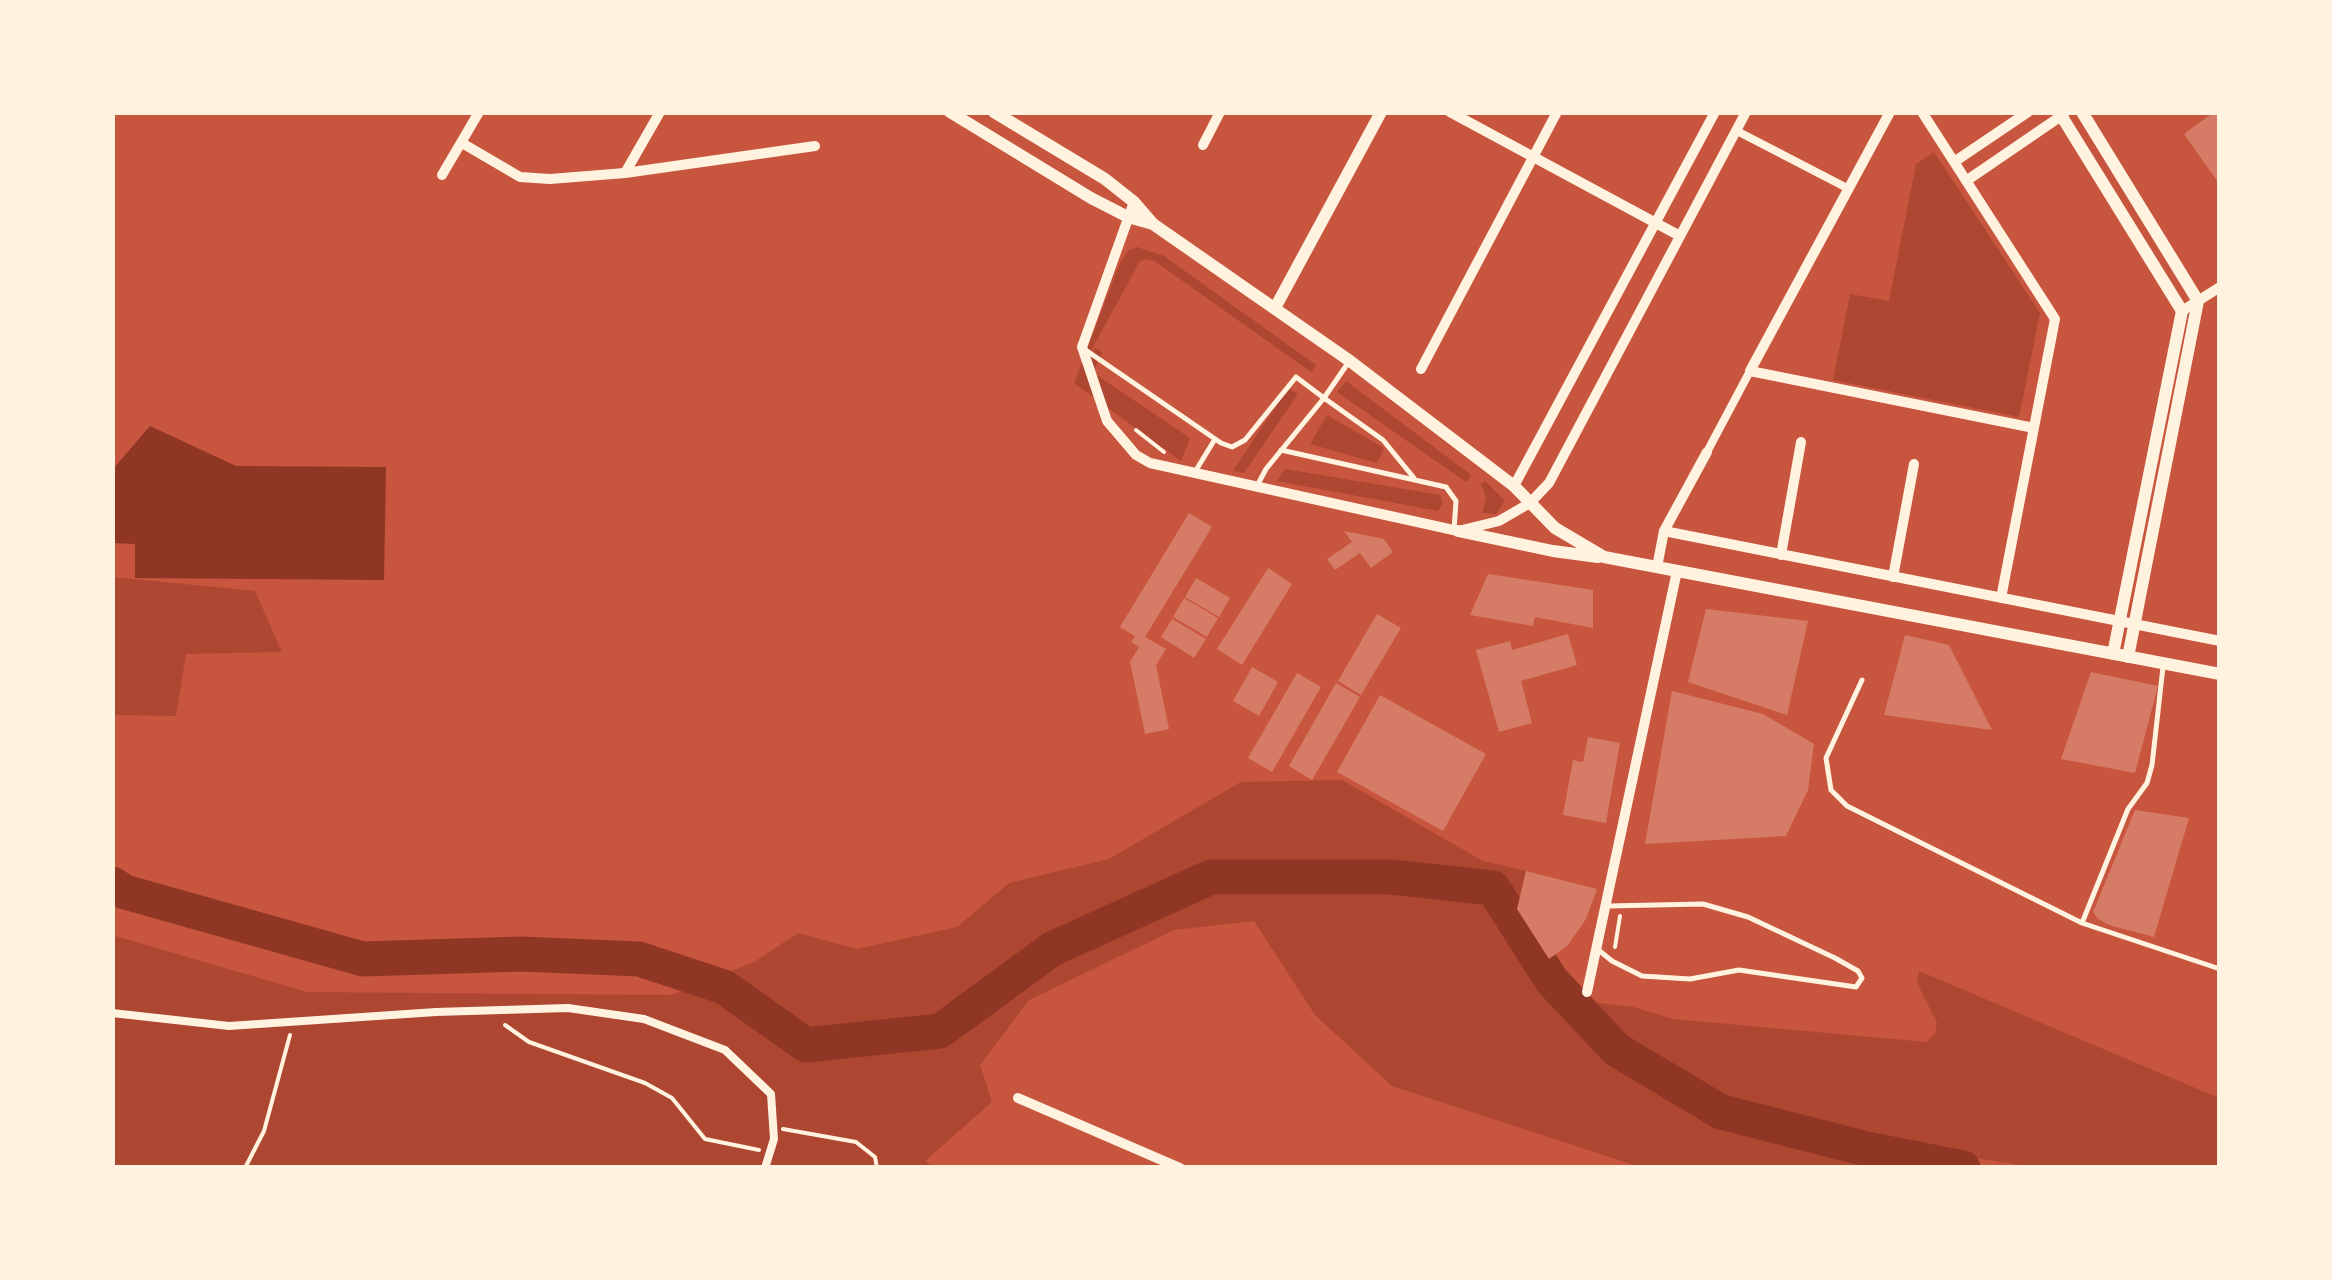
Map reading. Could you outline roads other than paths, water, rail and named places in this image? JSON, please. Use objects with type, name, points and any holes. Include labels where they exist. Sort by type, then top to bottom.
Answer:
[{"type":"street","points":[[442,175],[479,112]]},
{"type":"street","points":[[626,173],[660,112]]},
{"type":"street","points":[[950,112],[1128,218],[1152,224]]},
{"type":"street","points":[[994,112],[1105,179],[1134,202],[1152,224],[1350,361],[1514,486],[1555,528],[1604,557]]},
{"type":"street","points":[[1203,144],[1220,112]]},
{"type":"street","points":[[1275,308],[1380,112]]},
{"type":"street","points":[[1450,112],[1680,236]]},
{"type":"street","points":[[1421,369],[1556,112]]},
{"type":"street","points":[[1514,486],[1716,112]]},
{"type":"street","points":[[1456,530],[1500,522],[1530,502],[1549,483],[1746,112]]},
{"type":"street","points":[[1656,567],[1664,531],[1890,112]]},
{"type":"street","points":[[1922,112],[2055,319],[2001,598]]},
{"type":"street","points":[[1954,162],[2028,112]]},
{"type":"street","points":[[2082,112],[2198,301],[2128,657]]},
{"type":"street","points":[[1966,182],[2062,114],[2182,311],[2114,654]]},
{"type":"street","points":[[1736,131],[1849,189]]},
{"type":"street","points":[[1028,160],[1041,141]]},
{"type":"street","points":[[462,143],[520,177],[550,179],[626,173],[815,146]]},
{"type":"street","points":[[1134,202],[1082,348],[1106,421],[1136,455],[1150,463],[1537,548],[1604,557],[2220,674]]},
{"type":"street","points":[[2182,311],[2220,287]]},
{"type":"street","points":[[1750,371],[2034,428]]},
{"type":"street","points":[[1781,555],[1801,442]]},
{"type":"street","points":[[1893,577],[1914,464]]},
{"type":"street","points":[[1664,531],[2220,641]]},
{"type":"street","points":[[1586,992],[1677,571]]},
{"type":"street","points":[[112,1013],[229,1026],[568,1008],[644,1019],[725,1050],[772,1094],[774,1127],[765,1168]]},
{"type":"street","points":[[1018,1098],[1180,1168]]},
{"type":"lane","points":[[1082,348],[1232,447],[1245,440],[1296,377],[1384,440],[1416,480]]},
{"type":"lane","points":[[1256,487],[1350,361]]},
{"type":"lane","points":[[1189,471],[1215,438]]},
{"type":"lane","points":[[1281,450],[1446,487],[1456,501],[1456,530]]},
{"type":"lane","points":[[2082,923],[2128,809],[2147,782],[2164,664]]},
{"type":"lane","points":[[1862,680],[1826,758],[1831,790],[1847,806],[2082,923],[2220,970]]},
{"type":"lane","points":[[1596,948],[1642,976],[1690,979],[1739,970],[1856,987],[1862,978],[1858,970],[1835,958],[1748,917],[1718,908],[1703,904],[1605,906]]},
{"type":"waterway","points":[[112,884],[125,892],[363,959],[521,954],[639,959],[724,987],[806,1045],[940,1031],[1052,949],[1211,877],[1391,877],[1493,888],[1552,981],[1617,1050],[1721,1112],[1871,1150],[1963,1168]]}]
